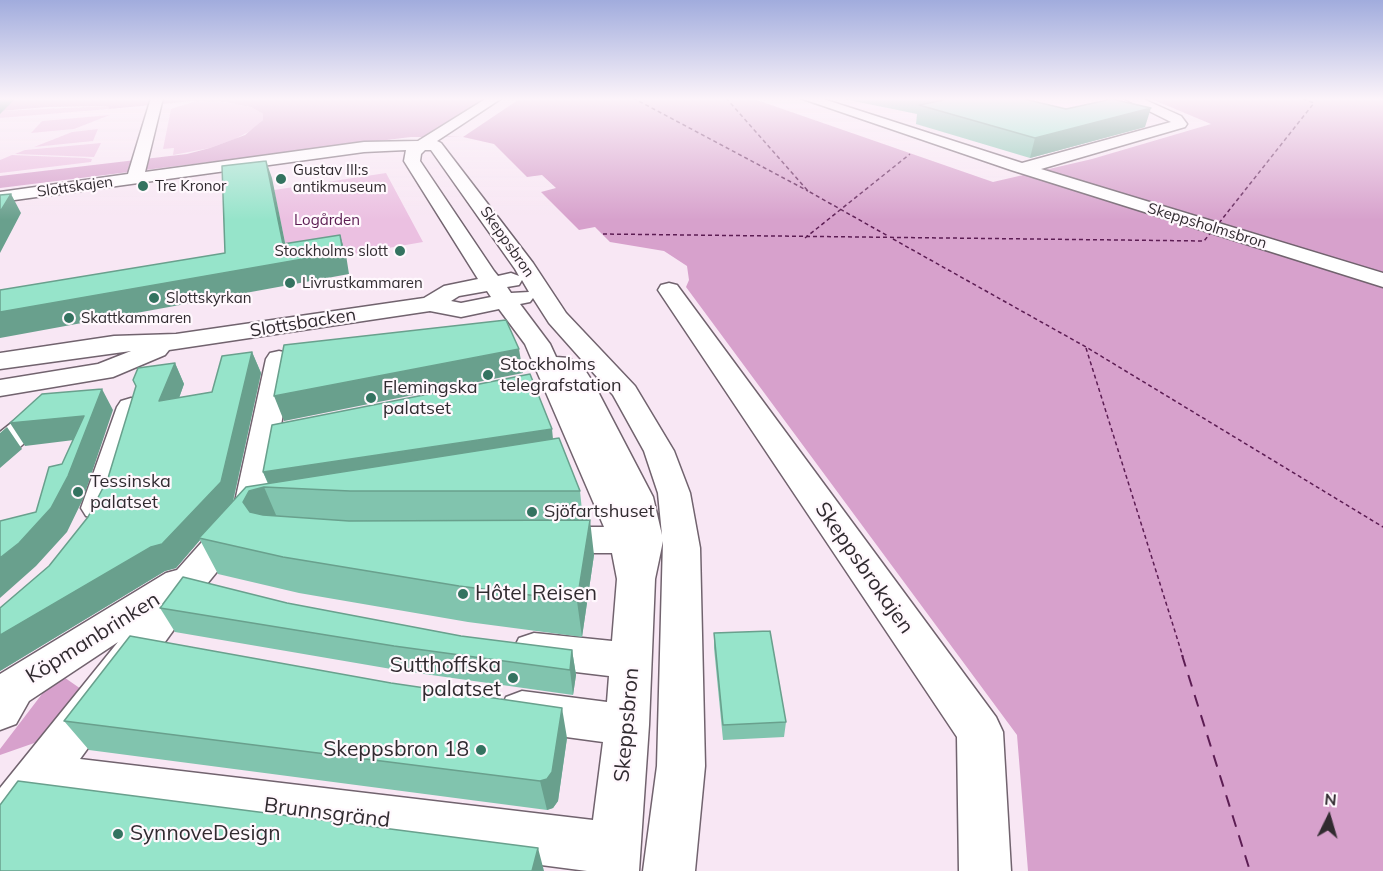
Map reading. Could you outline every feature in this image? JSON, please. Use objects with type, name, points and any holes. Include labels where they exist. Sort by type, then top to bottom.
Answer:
[{"type":"street","points":[[138,170],[146,139]]},
{"type":"street","points":[[433,142],[438,139]]},
{"type":"street","points":[[433,142],[439,139]]},
{"type":"street","name":"Skeppsholmsbron","points":[[929,139],[1383,280]]},
{"type":"street","points":[[1025,170],[1131,139]]},
{"type":"street","name":"Slottskajen","points":[[0,197],[138,170],[328,154],[433,142]]},
{"type":"street","name":"Skeppsbron","points":[[631,559],[646,539],[636,497],[575,376],[537,344],[498,292],[412,161],[433,142],[536,284],[557,318],[575,340],[619,384],[659,451],[674,493],[682,548],[681,766],[669,871]]},
{"type":"street","points":[[498,292],[536,284]]},
{"type":"street","name":"Skeppsbrokajen","points":[[669,290],[980,732],[985,871]]},
{"type":"street","name":"Slottsbacken","points":[[0,361],[114,344],[176,342],[430,304],[452,291],[498,292]]},
{"type":"street","name":"Slottsbacken","points":[[0,388],[104,371],[176,342]]},
{"type":"street","name":"Skeppsbron","points":[[537,344],[540,381],[575,457],[631,559],[632,661],[614,860]]},
{"type":"street","points":[[0,828],[140,646],[201,583],[242,525],[276,435],[279,359]]},
{"type":"street","points":[[88,530],[102,500],[131,406]]},
{"type":"street","points":[[0,448],[39,415]]},
{"type":"street","points":[[242,525],[285,504]]},
{"type":"street","points":[[515,540],[631,559]]},
{"type":"street","name":"Köpmanbrinken","points":[[0,711],[14,688],[201,583]]},
{"type":"street","points":[[140,646],[186,654]]},
{"type":"street","points":[[503,646],[606,660],[632,661]]},
{"type":"street","points":[[485,705],[627,725]]},
{"type":"street","name":"Brunnsgränd","points":[[38,777],[614,860]]},
{"type":"green space","points":[[55,139],[94,139],[93,141],[34,147]]},
{"type":"green space","points":[[165,139],[236,139],[210,148],[173,155],[174,148],[163,149]]},
{"type":"green space","points":[[101,143],[94,157],[15,154],[25,150]]},
{"type":"green space","points":[[12,155],[92,159],[91,162],[0,173],[0,160]]},
{"type":"green space","name":"Logården","points":[[386,173],[423,242],[290,265],[274,190]]},
{"type":"shaded area","points":[[235,139],[398,139],[0,188],[0,176],[187,154]]},
{"type":"shaded area","points":[[470,139],[868,139],[993,182],[1092,159],[1161,139],[1383,139],[1383,871],[1028,871],[1017,735],[686,287],[689,280],[687,266],[664,251],[610,242],[595,227],[579,230],[541,192],[556,188],[542,175],[527,177],[494,144]]},
{"type":"shaded area","points":[[58,673],[81,689],[40,741],[0,755],[0,749]]},
{"type":"building","points":[[266,161],[283,244],[340,235],[343,252],[0,312],[0,290],[225,253],[222,166]]},
{"type":"building","points":[[11,194],[0,212],[0,195]]},
{"type":"building","points":[[506,320],[519,349],[274,396],[284,345]]},
{"type":"building","points":[[252,352],[221,482],[162,544],[151,547],[0,635],[0,608],[49,566],[88,517],[108,478],[136,386],[133,380],[138,368],[175,363],[159,401],[212,392],[222,356]]},
{"type":"building","points":[[530,374],[552,429],[263,472],[272,425]]},
{"type":"building","points":[[102,389],[68,476],[51,508],[19,543],[0,558],[0,521],[36,512],[49,467],[62,464],[84,416],[10,423],[42,394]]},
{"type":"building","points":[[559,438],[580,491],[350,491],[264,487],[249,491],[243,502],[250,512],[263,515],[349,521],[590,520],[577,601],[459,586],[283,557],[199,538],[246,487]]},
{"type":"building","points":[[183,577],[287,603],[461,636],[572,650],[570,670],[394,646],[160,608]]},
{"type":"building","points":[[770,631],[786,722],[723,725],[714,633]]},
{"type":"building","points":[[130,636],[391,683],[562,708],[552,772],[547,779],[540,781],[64,721]]},
{"type":"building","points":[[18,781],[538,848],[532,871],[0,871],[0,805]]},
{"type":"ferry route","points":[[709,139],[808,191]]},
{"type":"ferry route","points":[[762,139],[808,191]]},
{"type":"ferry route","points":[[1219,223],[1286,139]]},
{"type":"ferry route","points":[[841,209],[910,154]]},
{"type":"ferry route","points":[[808,191],[841,209]]},
{"type":"ferry route","points":[[807,236],[841,209]]},
{"type":"ferry route","points":[[841,209],[888,236]]},
{"type":"ferry route","points":[[807,236],[1204,241],[1212,231]]},
{"type":"ferry route","points":[[603,234],[807,236]]},
{"type":"ferry route","points":[[893,239],[1086,347],[1383,527]]},
{"type":"ferry route","points":[[1086,348],[1183,657]]},
{"type":"ferry route","points":[[1182,655],[1250,871]]},
{"type":"place","name":"Gustav III:s antikmuseum","points":[[281,179]]},
{"type":"place","name":"Tre Kronor","points":[[143,186]]},
{"type":"place","name":"Stockholms slott","points":[[400,251]]},
{"type":"place","name":"Livrustkammaren","points":[[290,283]]},
{"type":"place","name":"Slottskyrkan","points":[[154,298]]},
{"type":"place","name":"Skattkammaren","points":[[69,318]]},
{"type":"place","name":"Stockholms telegrafstation","points":[[488,375]]},
{"type":"place","name":"Flemingska palatset","points":[[371,398]]},
{"type":"place","name":"Tessinska palatset","points":[[78,492]]},
{"type":"place","name":"Sjöfartshuset","points":[[532,512]]},
{"type":"place","name":"Hôtel Reisen","points":[[463,594]]},
{"type":"place","name":"Sutthoffska palatset","points":[[513,678]]},
{"type":"place","name":"Skeppsbron 18","points":[[481,750]]},
{"type":"place","name":"SynnoveDesign","points":[[118,834]]}]
